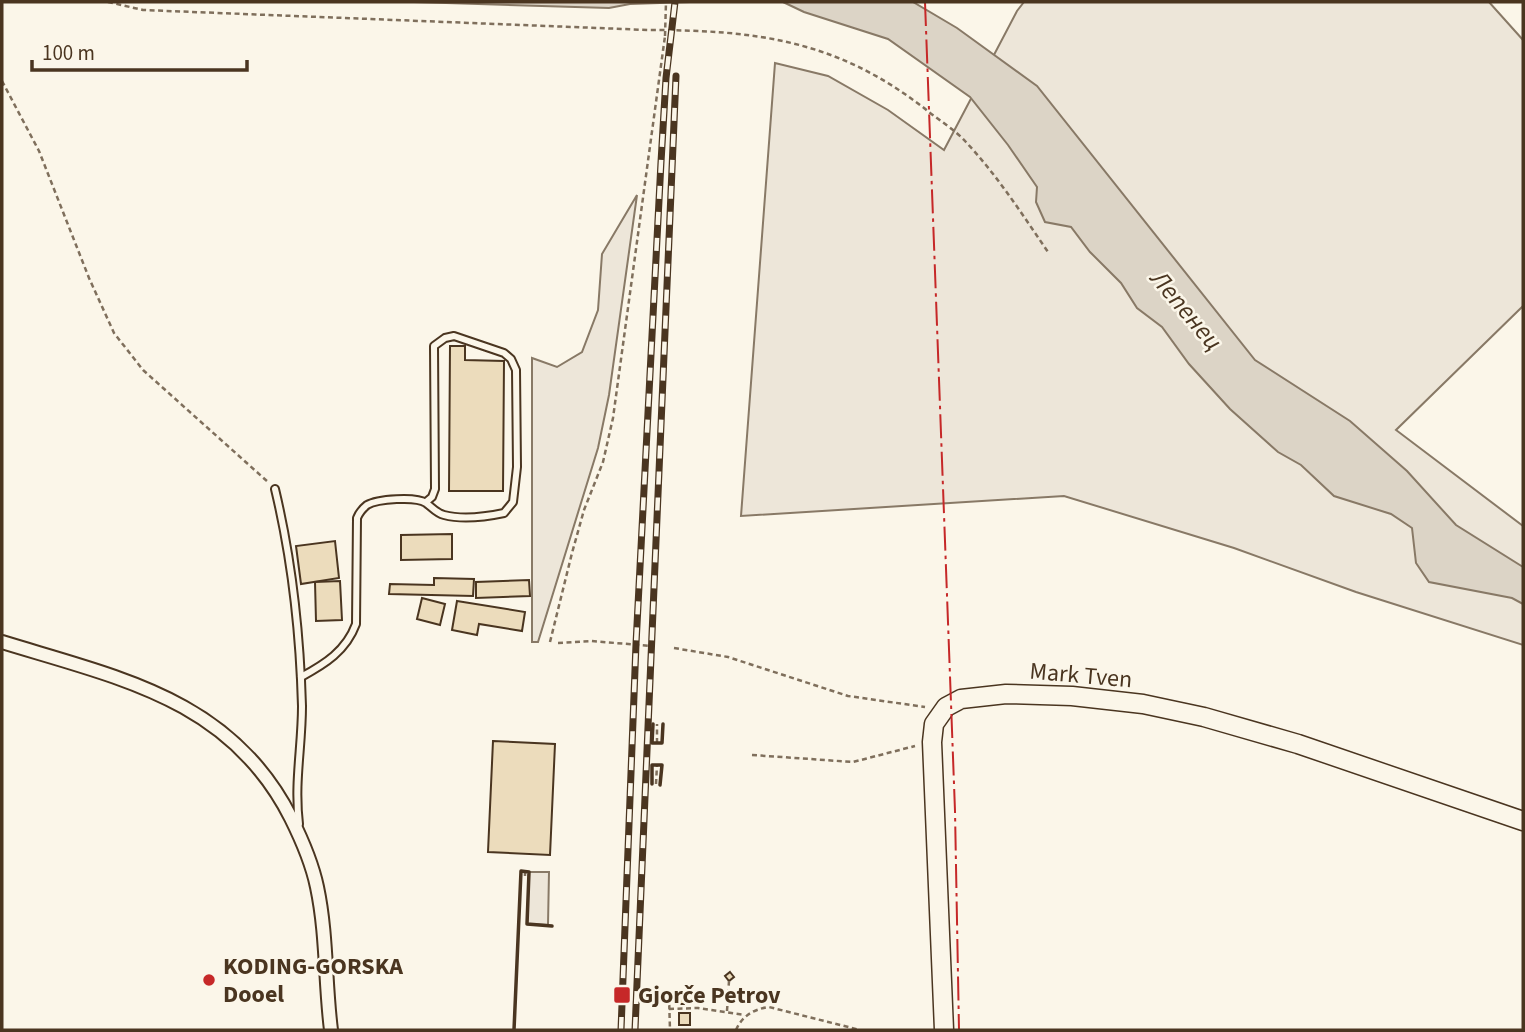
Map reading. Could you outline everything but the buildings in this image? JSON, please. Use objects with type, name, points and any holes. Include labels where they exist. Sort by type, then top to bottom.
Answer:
[{"type":"street","points":[[2,642],[126,680],[166,697],[211,722],[241,748],[267,776],[311,862],[324,930],[331,1030]]},
{"type":"street","name":"Mark Tven","points":[[946,707],[961,699],[1006,694],[1072,696],[1143,704],[1203,717],[1298,744],[1523,821]]},
{"type":"street","points":[[944,1030],[932,742],[934,724],[946,707]]},
{"type":"lane","points":[[300,677],[320,666],[351,639],[356,624],[357,518],[360,511],[377,501],[416,499],[426,502],[442,515],[460,517],[504,513],[513,502],[517,467],[516,370],[511,359],[504,354],[454,336],[444,338],[434,346],[435,489],[426,502]]},
{"type":"lane","points":[[275,489],[283,521],[300,677],[302,710],[295,794],[300,836]]},
{"type":"path","points":[[108,2],[143,10],[702,30],[769,37],[824,52],[863,67],[909,97],[964,139],[998,180],[1048,252]]},
{"type":"path","points":[[550,642],[584,510],[603,462],[613,418],[665,36],[666,2]]},
{"type":"path","points":[[2,81],[39,151],[89,278],[114,333],[143,370],[275,489]]},
{"type":"path","points":[[558,643],[590,641],[652,646]]},
{"type":"path","points":[[674,648],[728,657],[848,696],[915,706],[946,707]]},
{"type":"path","points":[[657,724],[657,743]]},
{"type":"path","points":[[752,755],[853,762],[932,742]]},
{"type":"path","points":[[656,784],[657,765]]},
{"type":"path","points":[[727,1011],[729,981]]},
{"type":"path","points":[[660,996],[675,996]]},
{"type":"path","points":[[669,996],[670,1030]]},
{"type":"path","points":[[736,1030],[747,1015],[757,1008],[769,1007],[860,1030]]},
{"type":"path","points":[[669,1009],[698,1008],[747,1015]]},
{"type":"shaded area","points":[[1024,2],[1489,2],[1523,40],[1523,306],[1396,430],[1523,526],[1523,645],[1356,592],[1234,548],[1064,496],[741,516],[775,63],[828,76],[888,110],[944,150]]},
{"type":"shaded area","points":[[637,195],[609,395],[598,448],[538,642],[532,642],[532,358],[557,367],[582,352],[598,310],[602,254]]},
{"type":"shaded area","points":[[529,872],[549,872],[548,925],[527,924]]},
{"type":"water","points":[[414,2],[690,2],[630,4],[609,8]]},
{"type":"water","name":"Лепенец","points":[[783,2],[913,2],[957,28],[1037,86],[1255,360],[1350,421],[1407,471],[1456,525],[1523,567],[1523,604],[1512,598],[1429,582],[1416,563],[1412,528],[1391,514],[1334,496],[1301,465],[1278,452],[1230,409],[1189,364],[1162,327],[1137,308],[1121,283],[1090,252],[1071,227],[1045,222],[1036,202],[1037,187],[970,97],[888,39],[804,12]]},
{"type":"railway","points":[[621,1030],[636,644],[661,162],[666,78],[675,2]]},
{"type":"railway","points":[[635,1030],[676,76]]},
{"type":"wall","points":[[653,724],[652,743],[662,743],[663,724]]},
{"type":"wall","points":[[652,784],[652,765],[662,765],[660,785]]},
{"type":"wall","points":[[514,1030],[521,871],[529,872],[527,924],[552,926]]},
{"type":"power","points":[[925,2],[955,811],[959,1030]]},
{"type":"place","name":"KODING-GORSKA Dooel","points":[[209,980]]},
{"type":"place","name":"Gjorče Petrov","points":[[622,995]]}]
